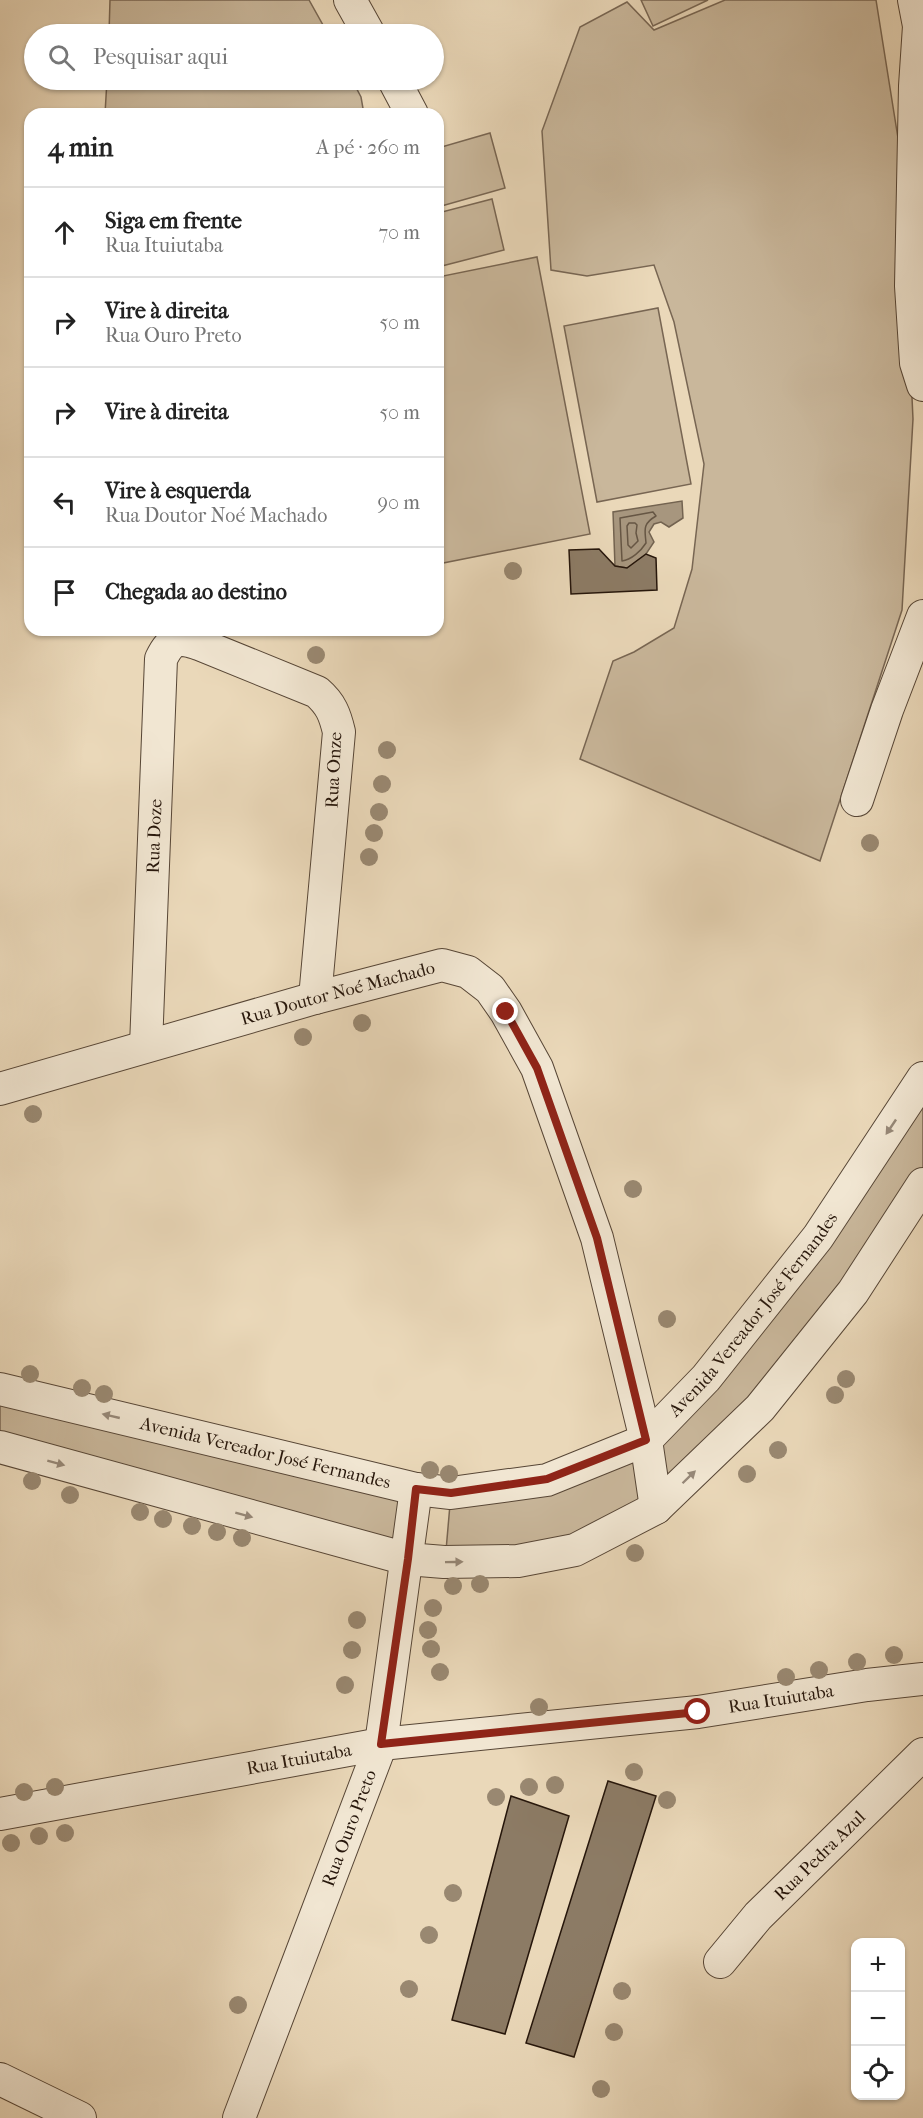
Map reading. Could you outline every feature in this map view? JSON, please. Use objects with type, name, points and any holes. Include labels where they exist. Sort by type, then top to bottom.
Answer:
[{"type":"street","points":[[350,0],[363,24]]},
{"type":"street","points":[[914,0],[919,26],[915,86],[911,286],[916,363],[923,385]]},
{"type":"street","points":[[399,90],[409,108]]},
{"type":"street","points":[[857,800],[886,710],[923,616]]},
{"type":"street","name":"Rua Onze","points":[[183,639],[316,693],[328,701],[335,714],[339,732],[315,998]]},
{"type":"street","name":"Rua Doze","points":[[146,1046],[161,659],[167,647],[174,641],[183,639]]},
{"type":"street","name":"Rua Doutor Noé Machado","points":[[0,1089],[315,998],[442,965],[468,972],[490,989],[506,1012],[537,1068],[597,1238],[646,1440],[656,1508]]},
{"type":"street","name":"Avenida Vereador José Fernandes","points":[[0,1389],[416,1489],[451,1493],[547,1479],[646,1440],[706,1378],[818,1237],[923,1078]]},
{"type":"street","points":[[0,1447],[408,1559],[444,1562],[518,1561],[575,1550],[656,1508],[760,1408],[853,1292],[923,1184]]},
{"type":"street","name":"Rua Ouro Preto","points":[[239,2118],[381,1744],[416,1489]]},
{"type":"street","name":"Rua Ituiutaba","points":[[0,1814],[381,1744],[698,1712],[867,1685],[923,1679]]},
{"type":"street","name":"Rua Pedra Azul","points":[[720,1962],[758,1916],[923,1754]]},
{"type":"street","points":[[0,2079],[80,2118]]},
{"type":"shaded area","points":[[110,0],[309,0],[322,24],[109,24]]},
{"type":"shaded area","points":[[641,0],[708,0],[653,26]]},
{"type":"shaded area","points":[[725,0],[876,0],[901,157],[913,419],[902,610],[820,861],[580,759],[613,661],[634,652],[674,628],[692,569],[704,464],[674,322],[654,265],[587,276],[551,270],[542,131],[580,27],[627,2],[654,30]]},
{"type":"shaded area","points":[[106,90],[357,90],[363,108],[105,108]]},
{"type":"shaded area","points":[[490,133],[505,188],[444,205],[444,146]]},
{"type":"shaded area","points":[[492,199],[504,250],[444,265],[444,211]]},
{"type":"shaded area","points":[[537,257],[590,534],[444,563],[444,276]]},
{"type":"shaded area","points":[[658,308],[691,484],[597,502],[564,326]]},
{"type":"shaded area","points":[[923,1078],[923,1184],[853,1292],[628,1524],[445,1562],[451,1493],[646,1440]]},
{"type":"shaded area","points":[[0,1389],[416,1489],[407,1559],[0,1447]]},
{"type":"water","points":[[682,501],[683,518],[669,527],[661,522],[654,524],[649,532],[654,542],[646,554],[627,568],[615,566],[613,512]]},
{"type":"building","points":[[599,549],[615,566],[627,568],[646,554],[656,558],[657,590],[571,594],[569,550]]},
{"type":"building","points":[[608,1781],[656,1796],[574,2057],[526,2043]]},
{"type":"building","points":[[511,1796],[569,1816],[505,2034],[452,2020]]},
{"type":"route","points":[[506,1012],[537,1068],[597,1238],[646,1440],[547,1479],[451,1493],[416,1489],[381,1744],[698,1712]]}]
